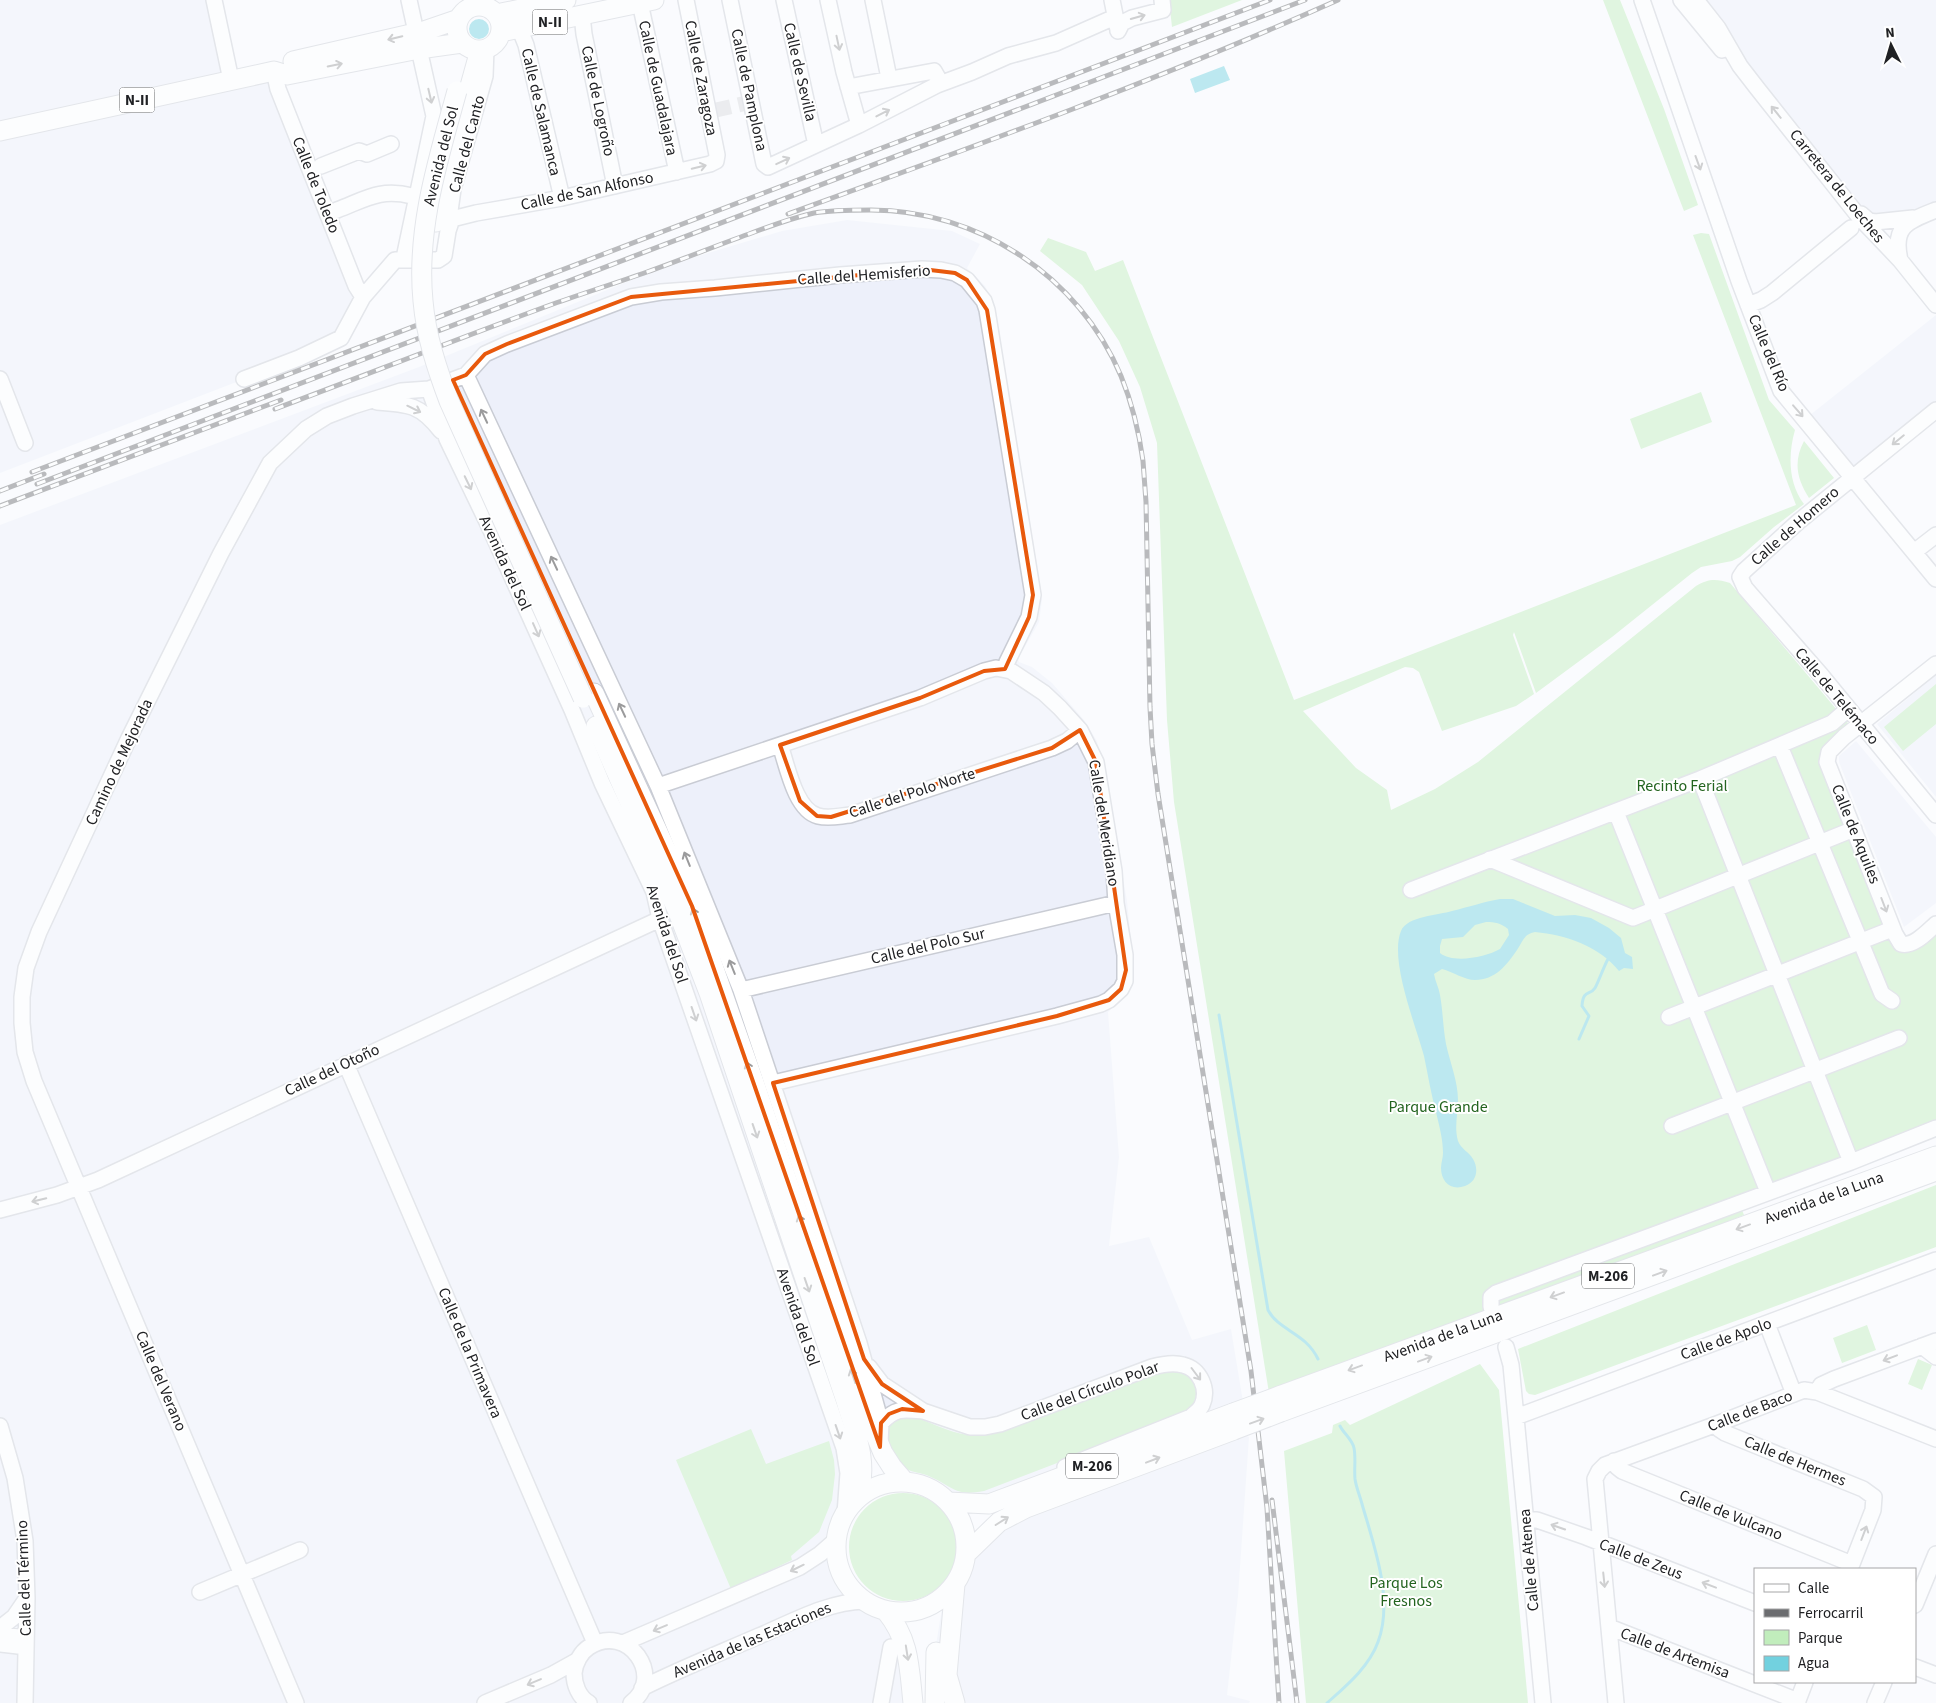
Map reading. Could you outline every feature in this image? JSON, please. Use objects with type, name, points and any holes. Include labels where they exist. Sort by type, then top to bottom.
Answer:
[{"type":"main road","name":"N-II","points":[[501,18],[536,2],[566,0]]},
{"type":"main road","name":"N-II","points":[[0,131],[274,71],[284,63],[424,31],[470,9],[485,7],[501,18],[582,16],[647,2]]},
{"type":"main road","points":[[470,9],[457,26],[458,35],[473,47],[494,45],[501,18]]},
{"type":"main road","name":"N-II","points":[[274,71],[287,75],[419,49],[473,47]]},
{"type":"main road","name":"Avenida del Sol","points":[[473,47],[462,92],[430,192],[425,221],[421,272],[426,327],[434,356],[449,401],[589,696],[692,906],[756,1088],[857,1389],[880,1447],[892,1467],[905,1482]]},
{"type":"main road","name":"Avenida del Sol","points":[[589,696],[596,728],[678,912],[709,993],[841,1385],[862,1454],[864,1472],[859,1497]]},
{"type":"main road","points":[[1778,1222],[1851,1178],[1936,1142]]},
{"type":"main road","name":"Avenida de la Luna","points":[[1778,1222],[1936,1156]]},
{"type":"main road","name":"Avenida de la Luna","points":[[966,1554],[998,1522],[1026,1508],[1233,1422],[1778,1222],[1936,1171]]},
{"type":"main road","points":[[1778,1222],[1862,1207],[1936,1179]]},
{"type":"main road","name":"Avenida de la Luna","points":[[948,1502],[989,1504],[1233,1422]]},
{"type":"main road","name":"M-206","points":[[935,1703],[936,1645],[950,1590],[963,1569],[966,1554],[966,1535],[959,1517],[948,1502],[937,1492],[922,1485],[905,1482],[888,1483],[873,1488],[859,1497],[845,1514],[839,1526],[836,1554],[840,1569],[847,1583],[864,1601],[886,1610],[907,1612],[927,1607],[950,1590]]},
{"type":"main road","points":[[948,1703],[950,1590]]},
{"type":"main road","points":[[886,1610],[898,1625],[907,1647],[913,1703]]},
{"type":"main road","points":[[947,1675],[954,1703]]},
{"type":"street","points":[[409,0],[414,23]]},
{"type":"street","name":"Calle de Zaragoza","points":[[686,0],[712,111],[717,155]]},
{"type":"street","name":"Calle de Pamplona","points":[[730,0],[749,103],[764,164],[768,167],[859,125],[937,85],[1008,56],[1122,23],[1162,5]]},
{"type":"street","name":"Calle de Sevilla","points":[[784,0],[816,145]]},
{"type":"street","points":[[828,0],[848,87],[859,125]]},
{"type":"street","points":[[873,0],[889,78]]},
{"type":"street","points":[[1112,0],[1113,26]]},
{"type":"street","name":"Calle del Río","points":[[1632,0],[1660,75],[1681,117]]},
{"type":"street","name":"Calle del Río","points":[[1642,0],[1681,117],[1748,305],[1781,390],[1936,579]]},
{"type":"street","name":"Carretera de Loeches","points":[[1681,0],[1718,46],[1740,66]]},
{"type":"street","name":"Carretera de Loeches","points":[[1696,0],[1718,28],[1740,66],[1850,204],[1900,260],[1936,305]]},
{"type":"street","name":"Calle de Guadalajara","points":[[647,2],[677,172]]},
{"type":"street","points":[[215,5],[231,80]]},
{"type":"street","name":"Calle de Logroño","points":[[582,16],[615,186]]},
{"type":"street","name":"Calle de Salamanca","points":[[501,18],[522,35],[526,45],[562,198]]},
{"type":"street","name":"Calle del Canto","points":[[404,258],[438,260],[444,256],[452,219],[450,211],[453,189],[484,76],[473,47]]},
{"type":"street","points":[[244,379],[299,358],[341,338],[363,297],[395,260],[404,258],[434,116],[419,49]]},
{"type":"street","name":"Calle de Toledo","points":[[274,71],[278,89],[296,135],[356,286],[363,297]]},
{"type":"street","points":[[848,87],[934,71],[938,78],[937,85]]},
{"type":"street","points":[[321,166],[359,151],[367,154],[391,144]]},
{"type":"street","name":"Calle de San Alfonso","points":[[452,219],[562,198],[677,172],[710,164],[716,161],[717,155]]},
{"type":"street","points":[[337,210],[380,193],[396,192],[412,196]]},
{"type":"street","points":[[1850,204],[1870,221],[1914,218]]},
{"type":"street","points":[[1900,260],[1897,240],[1906,223],[1936,210]]},
{"type":"street","points":[[1884,244],[1888,228],[1898,220]]},
{"type":"street","points":[[1748,305],[1772,293],[1852,228]]},
{"type":"street","name":"Calle del Hemisferio","points":[[466,375],[485,354],[631,296],[849,274],[922,269],[955,273],[968,280],[984,301],[987,310],[1033,595],[1029,617],[1005,669]]},
{"type":"street","points":[[430,389],[466,375],[658,786],[741,990],[773,1084],[864,1359],[881,1423],[880,1447]]},
{"type":"street","points":[[0,380],[25,443]]},
{"type":"street","name":"Camino de Mejorada","points":[[78,1188],[34,1081],[25,1052],[22,997],[26,968],[39,932],[138,720],[221,553],[270,463],[287,446],[327,416],[401,391],[430,389]]},
{"type":"street","name":"Avenida del Sol","points":[[430,389],[446,438],[572,710],[625,834],[640,860],[654,892],[660,919],[844,1448],[848,1473],[845,1514]]},
{"type":"street","name":"Camino de Mejorada","points":[[370,402],[413,406],[431,419],[446,438]]},
{"type":"street","name":"Calle de Homero","points":[[1740,578],[1744,571],[1798,522],[1936,410]]},
{"type":"street","points":[[1914,552],[1936,535]]},
{"type":"street","name":"Calle de Telémaco","points":[[1740,578],[1745,588],[1936,815]]},
{"type":"street","name":"Calle de Aquiles","points":[[1936,664],[1860,724],[1829,752],[1827,762],[1895,934],[1902,944],[1912,944],[1936,924]]},
{"type":"street","points":[[658,786],[920,698],[984,672],[996,668],[1005,669]]},
{"type":"street","name":"Calle del Meridiano","points":[[773,1084],[1057,1016],[1101,1004],[1122,989],[1126,970],[1116,902],[1114,871],[1096,762],[1080,730],[1066,713],[1044,693],[1005,669]]},
{"type":"street","points":[[1412,890],[1616,812],[1780,746],[1832,723],[1848,709]]},
{"type":"street","points":[[596,728],[610,780],[635,840],[640,860]]},
{"type":"street","name":"Calle del Polo Norte","points":[[780,745],[800,801],[806,809],[817,816],[832,818],[850,815],[1052,748],[1067,741],[1080,730]]},
{"type":"street","points":[[1780,746],[1882,994],[1892,1001]]},
{"type":"street","points":[[1700,779],[1851,1162]]},
{"type":"street","points":[[1616,812],[1768,1192]]},
{"type":"street","points":[[1490,859],[1633,918],[1854,829]]},
{"type":"street","name":"Calle del Polo Sur","points":[[741,990],[1116,902]]},
{"type":"street","name":"Calle del Otoño","points":[[0,1210],[78,1188],[660,919]]},
{"type":"street","points":[[1669,1017],[1887,931]]},
{"type":"street","points":[[1672,1126],[1899,1038]]},
{"type":"street","name":"Calle de la Primavera","points":[[346,1064],[595,1643]]},
{"type":"street","points":[[1491,1306],[1491,1297],[1496,1292],[1851,1162],[1936,1128]]},
{"type":"street","name":"Calle del Verano","points":[[78,1188],[244,1575],[296,1703]]},
{"type":"street","name":"Calle de Apolo","points":[[1516,1417],[1936,1260]]},
{"type":"street","points":[[1768,1324],[1794,1394]]},
{"type":"street","points":[[1929,1343],[1936,1357]]},
{"type":"street","name":"Calle de Baco","points":[[1600,1543],[1595,1479],[1605,1465],[1804,1390],[1817,1392],[1821,1385],[1834,1379],[1929,1343]]},
{"type":"street","name":"Calle de Atenea","points":[[1506,1347],[1511,1364],[1543,1703]]},
{"type":"street","name":"Calle del Círculo Polar","points":[[864,1359],[882,1384],[923,1411]]},
{"type":"street","name":"Calle del Círculo Polar","points":[[881,1423],[889,1414],[902,1409],[923,1411],[970,1427],[986,1427],[1000,1424],[1166,1363],[1182,1364],[1193,1368],[1203,1385],[1204,1396],[1201,1407],[1191,1417],[1038,1478],[989,1504]]},
{"type":"street","points":[[1817,1392],[1936,1439]]},
{"type":"street","name":"Calle de Hermes","points":[[1717,1424],[1719,1429],[1725,1433],[1863,1489],[1874,1497],[1873,1510],[1851,1566]]},
{"type":"street","name":"Calle del Término","points":[[0,1426],[20,1505],[25,1541],[27,1598],[26,1703]]},
{"type":"street","name":"Calle de Vulcano","points":[[1614,1461],[1622,1471],[1851,1566]]},
{"type":"street","name":"Calle de Zeus","points":[[1526,1520],[1537,1520],[1754,1603]]},
{"type":"street","points":[[623,1643],[800,1567],[820,1554],[836,1540]]},
{"type":"street","points":[[1600,1543],[1616,1703]]},
{"type":"street","points":[[200,1592],[300,1550]]},
{"type":"street","points":[[1916,1603],[1936,1554]]},
{"type":"street","points":[[0,1628],[14,1617],[27,1598]]},
{"type":"street","name":"Avenida de las Estaciones","points":[[642,1688],[819,1610],[848,1602],[864,1601]]},
{"type":"street","name":"Calle de Artemisa","points":[[1609,1627],[1797,1702]]},
{"type":"street","points":[[589,1703],[584,1700],[575,1684],[574,1672],[578,1660],[585,1650],[595,1643],[611,1640],[623,1643],[634,1650],[641,1660],[645,1676],[642,1688],[631,1703]]},
{"type":"street","points":[[0,1642],[18,1646],[26,1642]]},
{"type":"street","points":[[0,1642],[26,1670]]},
{"type":"street","points":[[881,1703],[891,1648]]},
{"type":"street","points":[[485,1703],[551,1675],[578,1660]]},
{"type":"street","points":[[1916,1666],[1936,1675]]},
{"type":"street","points":[[1797,1702],[1805,1683]]},
{"type":"street","points":[[1875,1703],[1884,1683]]},
{"type":"highlighted area","points":[[922,269],[955,273],[967,280],[987,310],[1033,595],[1029,617],[1005,669],[984,671],[920,698],[780,745],[800,801],[817,816],[831,817],[1052,748],[1080,730],[1096,762],[1126,970],[1121,989],[1109,1000],[1057,1016],[773,1083],[864,1359],[882,1384],[923,1411],[902,1409],[889,1414],[881,1423],[880,1447],[692,906],[453,380],[466,375],[485,354],[631,297]]},
{"type":"shaded area","points":[[0,0],[214,0],[231,80],[274,71],[363,297],[341,338],[299,358],[0,473]]},
{"type":"shaded area","points":[[1696,0],[1936,0],[1936,210],[1869,221]]},
{"type":"shaded area","points":[[847,220],[952,231],[980,244],[967,268],[985,286],[996,312],[1042,600],[1039,622],[1018,659],[1019,662],[1032,667],[1052,683],[1084,720],[1097,741],[1104,768],[1127,901],[1134,971],[1132,985],[1120,1001],[1108,1012],[1119,1157],[1109,1246],[1149,1237],[1192,1340],[1231,1329],[1243,1402],[989,1504],[948,1502],[937,1492],[922,1485],[905,1482],[846,1401],[845,1514],[839,1526],[836,1554],[840,1569],[847,1583],[857,1595],[874,1607],[886,1611],[913,1703],[0,1703],[0,525],[419,367],[668,265],[782,231]]},
{"type":"shaded area","points":[[1936,315],[1936,410],[1852,477],[1805,419]]},
{"type":"shaded area","points":[[1936,675],[1936,797],[1877,724]]},
{"type":"shaded area","points":[[1856,741],[1936,837],[1936,903],[1904,927],[1839,762],[1839,756]]},
{"type":"shaded area","points":[[1234,1430],[1249,1437],[1238,1596],[1227,1695],[1250,1701],[1249,1703],[935,1703],[936,1645],[944,1596],[955,1584],[963,1569],[966,1554],[999,1522]]},
{"type":"green space","points":[[1169,0],[1242,0],[1172,27]]},
{"type":"green space","points":[[1603,0],[1620,0],[1664,109],[1698,205],[1684,211]]},
{"type":"green space","points":[[1709,234],[1769,400],[1795,430],[1791,449],[1792,478],[1804,504],[1740,557],[1732,561],[1701,567],[1692,573],[1612,637],[1536,693],[1514,632],[1513,635],[1534,694],[1516,706],[1442,731],[1419,672],[1413,668],[1405,667],[1303,711],[1356,768],[1387,790],[1391,810],[1435,789],[1478,762],[1696,586],[1713,580],[1730,583],[1853,729],[1829,752],[1901,944],[1936,924],[1936,1128],[1739,1203],[1744,1215],[1600,1273],[1269,1393],[1174,802],[1167,720],[1157,443],[1140,387],[1119,341],[1082,285],[1040,251],[1048,238],[1086,252],[1095,271],[1123,260],[1294,700],[1796,505],[1693,235]]},
{"type":"green space","points":[[1701,392],[1712,422],[1641,449],[1630,419]]},
{"type":"green space","points":[[1804,441],[1834,478],[1809,498],[1799,477],[1798,470],[1798,456]]},
{"type":"green space","points":[[1936,684],[1936,724],[1903,751],[1884,727]]},
{"type":"green space","points":[[1936,1185],[1936,1247],[1535,1395],[1529,1394],[1526,1391],[1518,1349]]},
{"type":"green space","points":[[1867,1325],[1876,1350],[1842,1363],[1833,1338]]},
{"type":"green space","points":[[1918,1359],[1932,1365],[1922,1390],[1908,1384]]},
{"type":"green space","name":"Parque Los Fresnos","points":[[1480,1364],[1499,1390],[1528,1703],[1306,1703],[1284,1451],[1332,1433],[1333,1425],[1345,1420],[1350,1425]]},
{"type":"green space","points":[[1173,1370],[1191,1375],[1198,1386],[1194,1403],[1185,1414],[984,1491],[962,1492],[930,1477],[904,1468],[894,1457],[889,1444],[887,1422],[906,1414],[961,1434],[989,1434],[1160,1372]]},
{"type":"green space","points":[[751,1429],[766,1464],[829,1441],[834,1460],[835,1474],[832,1500],[819,1532],[791,1556],[792,1560],[731,1589],[676,1460]]},
{"type":"green space","points":[[903,1493],[913,1494],[933,1502],[941,1509],[948,1517],[956,1537],[956,1557],[948,1577],[941,1585],[933,1592],[913,1600],[903,1601],[893,1600],[873,1592],[865,1585],[858,1577],[850,1557],[849,1547],[850,1537],[858,1517],[865,1509],[873,1502],[893,1494]]},
{"type":"water","points":[[479,19],[486,22],[489,29],[486,36],[479,39],[472,36],[469,29],[472,22]]},
{"type":"water","points":[[1224,66],[1230,80],[1195,93],[1190,79]]},
{"type":"water","points":[[1500,899],[1513,899],[1555,916],[1575,915],[1591,918],[1609,928],[1621,938],[1625,953],[1632,957],[1633,969],[1624,968],[1619,971],[1611,962],[1592,948],[1570,939],[1535,932],[1526,936],[1505,966],[1489,977],[1471,980],[1442,969],[1434,974],[1440,995],[1446,1044],[1457,1086],[1456,1126],[1458,1141],[1471,1157],[1476,1167],[1476,1175],[1472,1182],[1465,1186],[1455,1187],[1445,1181],[1441,1173],[1443,1153],[1441,1132],[1424,1056],[1405,993],[1398,959],[1398,943],[1404,926],[1416,919]],"holes":[[[1486,922],[1500,924],[1508,929],[1509,935],[1500,949],[1487,955],[1461,959],[1440,953],[1442,939],[1463,937],[1475,925]]]},
{"type":"waterway","points":[[1579,1039],[1589,1016],[1582,1006],[1584,997],[1595,988],[1608,959]]},
{"type":"waterway","points":[[1219,1015],[1268,1310],[1279,1323],[1306,1343],[1318,1359]]},
{"type":"waterway","points":[[1327,1703],[1342,1690],[1369,1660],[1378,1642],[1384,1608],[1377,1555],[1356,1482],[1354,1448],[1352,1442],[1340,1426]]},
{"type":"tunnel","points":[[716,110],[747,103]]},
{"type":"railway","points":[[32,472],[1270,0]]},
{"type":"railway","points":[[37,484],[1305,0]]},
{"type":"railway","points":[[788,214],[1134,85],[1203,58],[1338,0]]},
{"type":"railway","points":[[275,409],[553,304],[647,272],[773,225],[821,212],[871,210],[911,213],[949,222],[986,236],[1020,256],[1052,280],[1079,308],[1103,340],[1121,376],[1135,418],[1143,461],[1146,502],[1152,744],[1158,794],[1251,1371],[1267,1508],[1279,1703]]},
{"type":"railway","points":[[0,506],[281,400]]},
{"type":"railway","points":[[0,491],[44,474]]},
{"type":"railway","points":[[1272,1500],[1297,1703]]},
{"type":"park label","name":"Recinto Ferial","points":[[1682,786]]},
{"type":"park label","name":"Parque Grande","points":[[1438,1107]]}]
